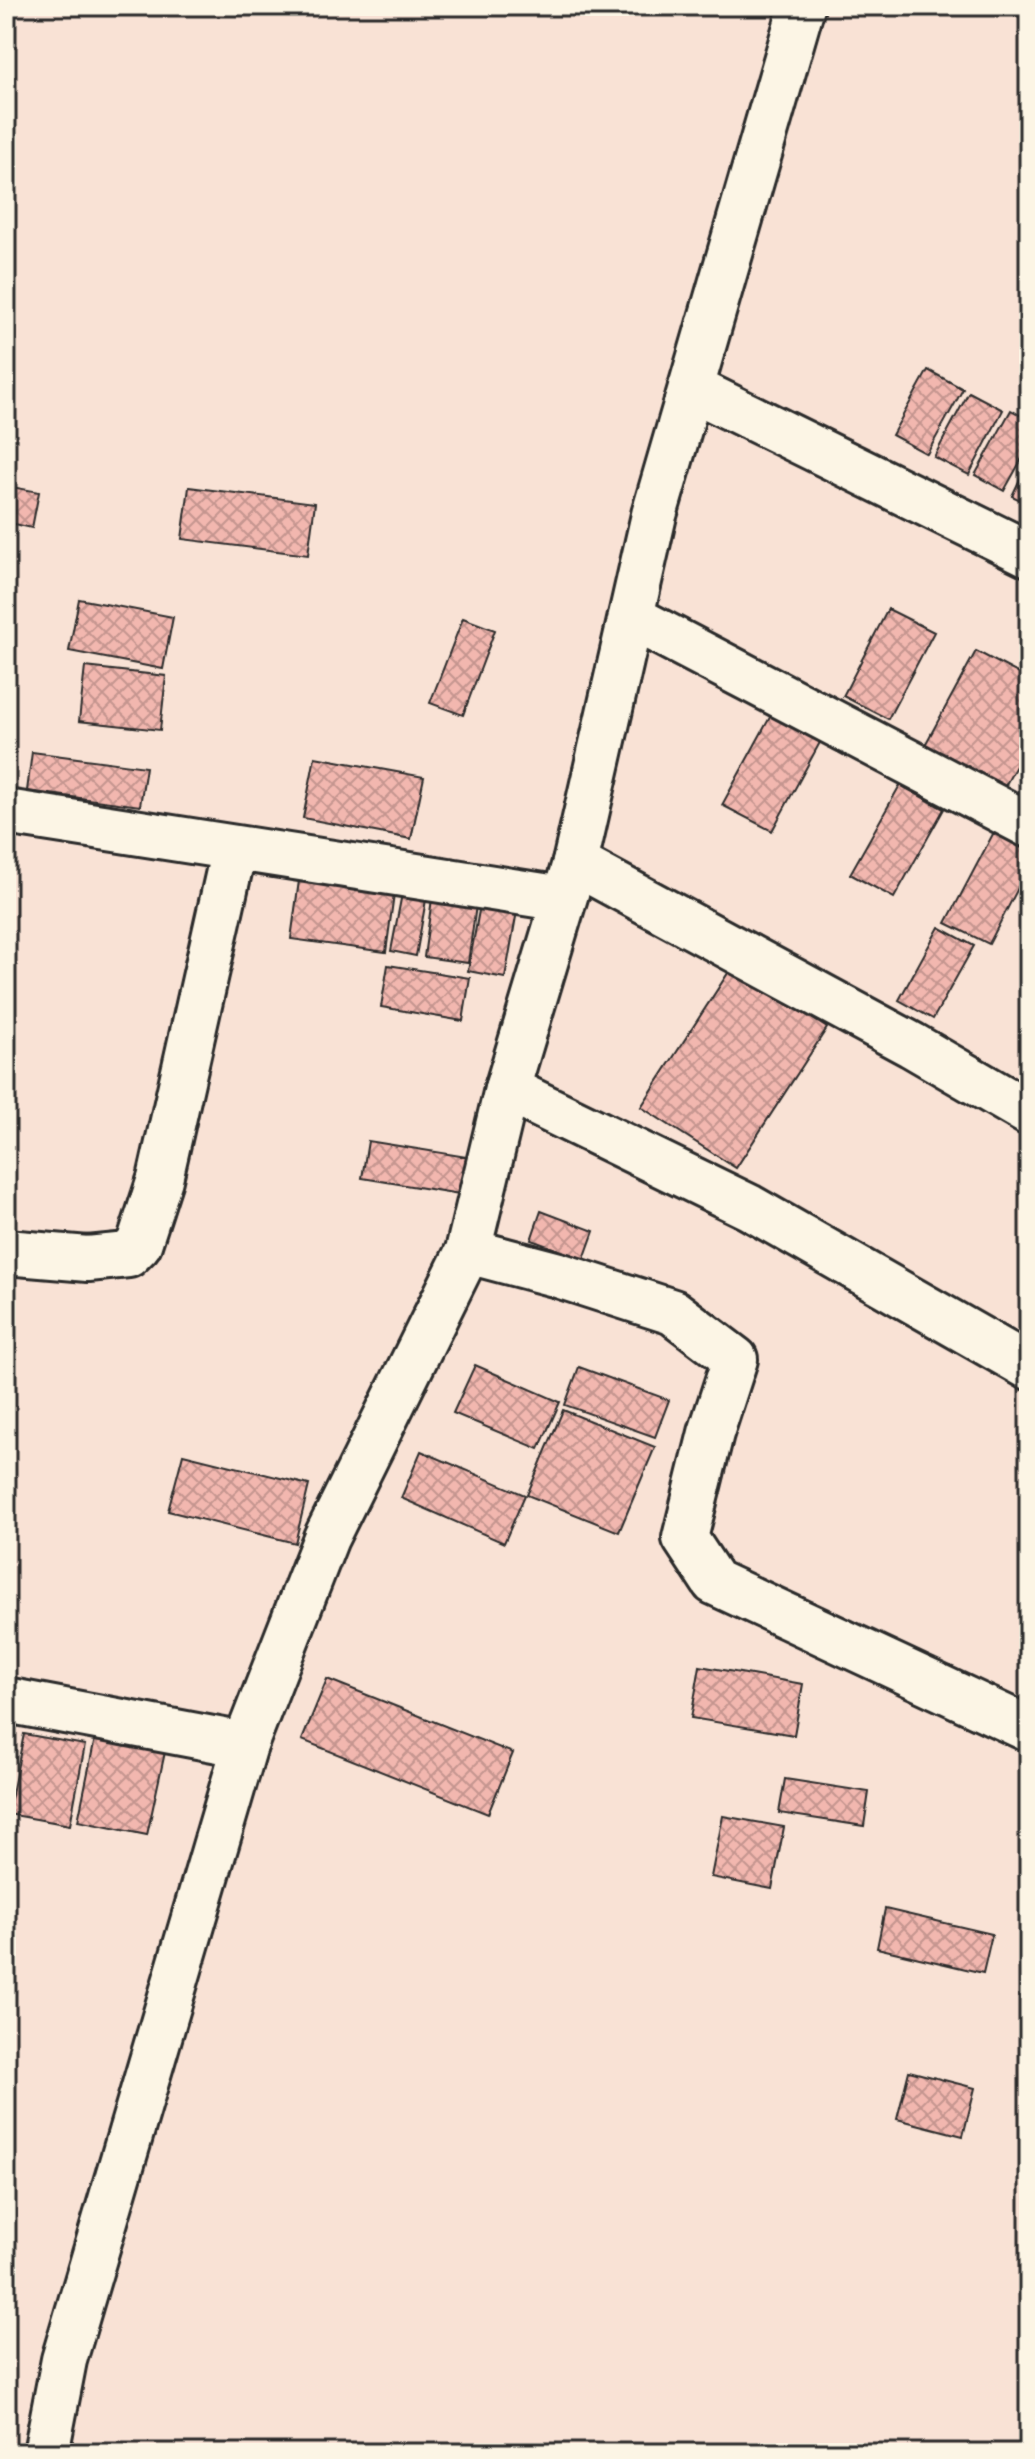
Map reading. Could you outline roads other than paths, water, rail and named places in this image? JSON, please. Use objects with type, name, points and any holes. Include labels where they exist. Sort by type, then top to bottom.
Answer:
[{"type":"street","points":[[46,2453],[64,2360],[245,1745],[326,1538],[468,1251],[507,1089],[569,881],[654,515],[802,6]]},
{"type":"street","points":[[691,388],[1029,554]]},
{"type":"street","points":[[631,617],[1029,825]]},
{"type":"street","points":[[6,812],[234,849],[569,881],[912,1045],[1029,1113]]},
{"type":"street","points":[[6,1252],[88,1259],[128,1255],[139,1244],[160,1179],[234,849]]},
{"type":"street","points":[[507,1089],[749,1207],[1029,1367]]},
{"type":"street","points":[[468,1251],[555,1274],[673,1312],[735,1359],[711,1433],[685,1538],[714,1582],[1029,1729]]},
{"type":"street","points":[[6,1700],[245,1745]]}]
